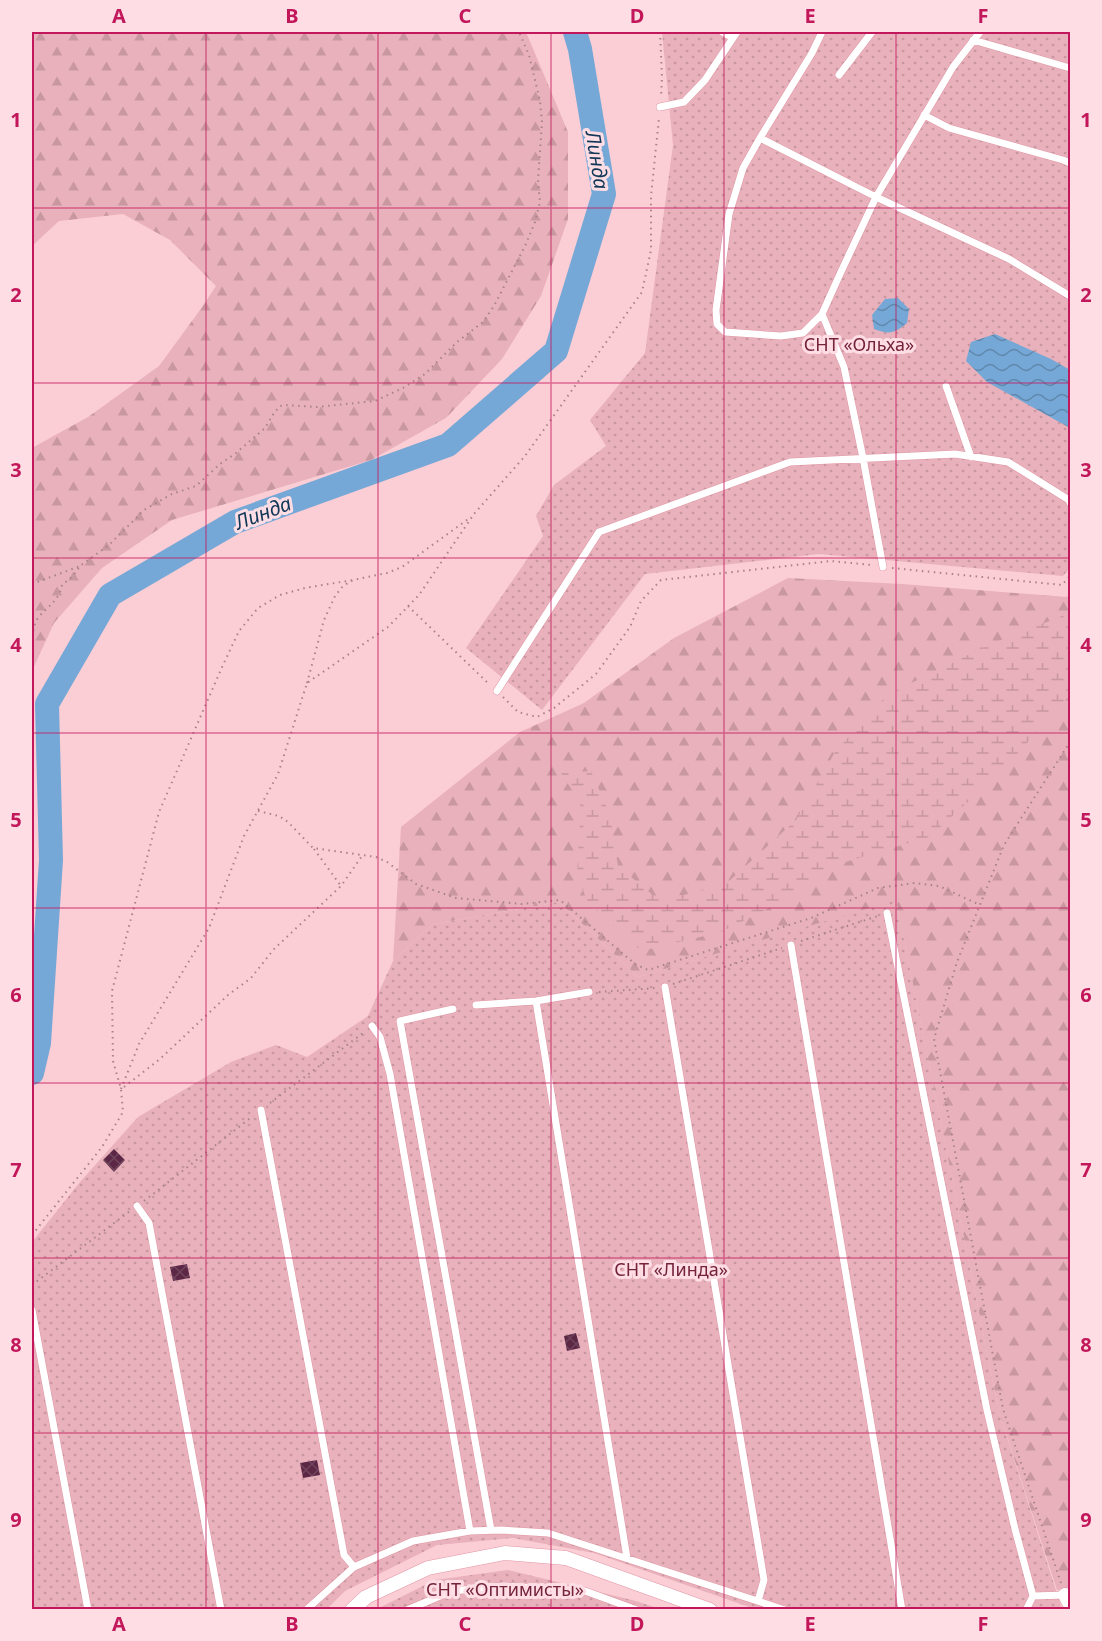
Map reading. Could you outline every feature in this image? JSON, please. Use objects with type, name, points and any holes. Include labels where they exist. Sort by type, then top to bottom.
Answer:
[{"type":"street","points":[[352,1610],[366,1597],[428,1568],[505,1553],[566,1558],[710,1610]]},
{"type":"lane","points":[[660,107],[684,102],[705,80],[735,35],[722,32]]},
{"type":"lane","points":[[822,32],[812,53],[743,168],[729,214],[717,310],[717,324],[724,332],[781,336],[803,333],[822,314],[876,197],[953,67],[980,32]]},
{"type":"lane","points":[[839,75],[872,32]]},
{"type":"lane","points":[[974,40],[1071,68]]},
{"type":"lane","points":[[924,116],[949,128],[1071,164]]},
{"type":"lane","points":[[760,138],[876,197],[1009,259],[1071,296]]},
{"type":"lane","points":[[822,314],[844,368],[883,567]]},
{"type":"lane","points":[[946,386],[971,457]]},
{"type":"lane","points":[[497,691],[599,532],[790,462],[955,454],[1008,462],[1071,503]]},
{"type":"lane","points":[[887,913],[987,1410],[1033,1596],[1026,1610]]},
{"type":"lane","points":[[791,945],[902,1610]]},
{"type":"lane","points":[[665,987],[765,1580],[758,1601]]},
{"type":"lane","points":[[476,1005],[536,1001],[588,993]]},
{"type":"lane","points":[[536,1001],[627,1558]]},
{"type":"lane","points":[[453,1009],[400,1022],[491,1530]]},
{"type":"lane","points":[[372,1026],[380,1037],[390,1074],[470,1531]]},
{"type":"lane","points":[[261,1110],[344,1555],[354,1568]]},
{"type":"lane","points":[[137,1206],[149,1223],[221,1610]]},
{"type":"lane","points":[[32,1310],[88,1610]]},
{"type":"lane","points":[[306,1610],[354,1568],[412,1541],[470,1531],[491,1530],[548,1533],[785,1610]]},
{"type":"lane","points":[[408,1610],[452,1592],[504,1586],[585,1592],[637,1610]]},
{"type":"lane","points":[[1033,1596],[1068,1599]]},
{"type":"path","points":[[32,584],[80,566],[110,545],[144,510],[172,494],[196,486],[265,428],[280,406],[317,407],[375,401],[403,388],[425,374],[457,342],[483,322],[503,291],[525,246],[540,202],[537,180],[542,122],[540,101],[529,55],[519,32]]},
{"type":"path","points":[[307,683],[388,627],[419,595],[474,514],[525,456],[642,292],[651,250],[651,196],[662,77],[660,32]]},
{"type":"path","points":[[32,1235],[102,1147],[123,1112],[121,1089],[113,1060],[112,991],[159,812],[204,705],[239,631],[258,608],[280,595],[305,588],[387,573],[402,567],[474,514]]},
{"type":"path","points":[[408,606],[518,712],[537,717],[554,708],[596,674],[630,627],[641,601],[661,580],[831,561],[1062,585],[1071,576]]},
{"type":"path","points":[[32,642],[34,625],[39,617],[51,606],[60,593],[62,585],[80,566]]},
{"type":"path","points":[[121,1089],[139,1044],[209,928],[244,836],[278,774],[324,620],[335,596],[343,586],[353,580]]},
{"type":"path","points":[[1068,1599],[1003,1409],[934,1039],[957,962],[1004,845],[1071,742]]},
{"type":"path","points":[[258,811],[279,816],[288,822],[313,848],[341,886]]},
{"type":"path","points":[[313,848],[376,857],[387,862],[416,884],[456,898],[522,904],[560,900],[635,964],[648,970],[812,918],[878,888],[915,883],[939,886],[980,905]]},
{"type":"path","points":[[121,1089],[160,1059],[228,995],[251,978],[274,949],[341,886],[362,855]]},
{"type":"path","points":[[588,993],[665,987],[887,913]]},
{"type":"path","points":[[32,1285],[372,1026]]},
{"type":"green space","points":[[32,32],[526,32],[568,132],[568,219],[541,296],[502,359],[446,418],[371,460],[172,520],[102,568],[54,623],[32,671],[32,448],[88,417],[159,366],[216,286],[170,240],[123,214],[59,221],[32,246]]},
{"type":"green space","name":"СНТ «Ольха»","points":[[662,32],[1070,32],[1070,568],[1063,576],[819,554],[645,574],[542,710],[466,648],[543,536],[536,516],[554,485],[606,446],[590,420],[645,353],[673,145]]},
{"type":"green space","points":[[788,578],[1067,597],[1070,593],[1070,1588],[1057,1590],[999,1412],[896,901],[638,977],[559,902],[433,924],[393,961],[401,827],[520,732],[584,703],[674,638]]},
{"type":"green space","points":[[1070,613],[1070,695],[1001,772],[929,837],[842,863],[791,897],[721,932],[641,951],[587,900],[577,876],[581,804],[561,773],[591,771],[610,815],[618,866],[655,897],[684,895],[728,882],[796,820],[835,752],[887,695],[988,645]]},
{"type":"green space","name":"СНТ «Линда»","points":[[896,900],[999,1412],[1062,1609],[755,1609],[594,1553],[513,1538],[437,1545],[345,1591],[327,1609],[32,1610],[32,1242],[80,1182],[138,1117],[231,1062],[276,1045],[307,1057],[368,1016],[393,961],[433,924],[559,902],[638,977]]},
{"type":"green space","name":"СНТ «Оптимисты»","points":[[508,1570],[660,1609],[375,1610],[435,1580]]},
{"type":"water","points":[[898,298],[909,309],[907,323],[892,332],[874,329],[872,315],[885,299]]},
{"type":"water","points":[[995,334],[1070,370],[1070,428],[987,382],[966,361],[971,342]]},
{"type":"building","points":[[114,1149],[125,1160],[114,1172],[103,1160]]},
{"type":"building","points":[[187,1264],[190,1278],[173,1281],[170,1267]]},
{"type":"building","points":[[576,1333],[580,1348],[567,1351],[564,1336]]},
{"type":"building","points":[[317,1460],[320,1475],[303,1478],[300,1463]]},
{"type":"waterway","name":"Линда","points":[[32,1073],[39,1043],[51,860],[47,704],[110,595],[235,522],[448,445],[556,351],[604,194],[580,49],[575,32]]}]
